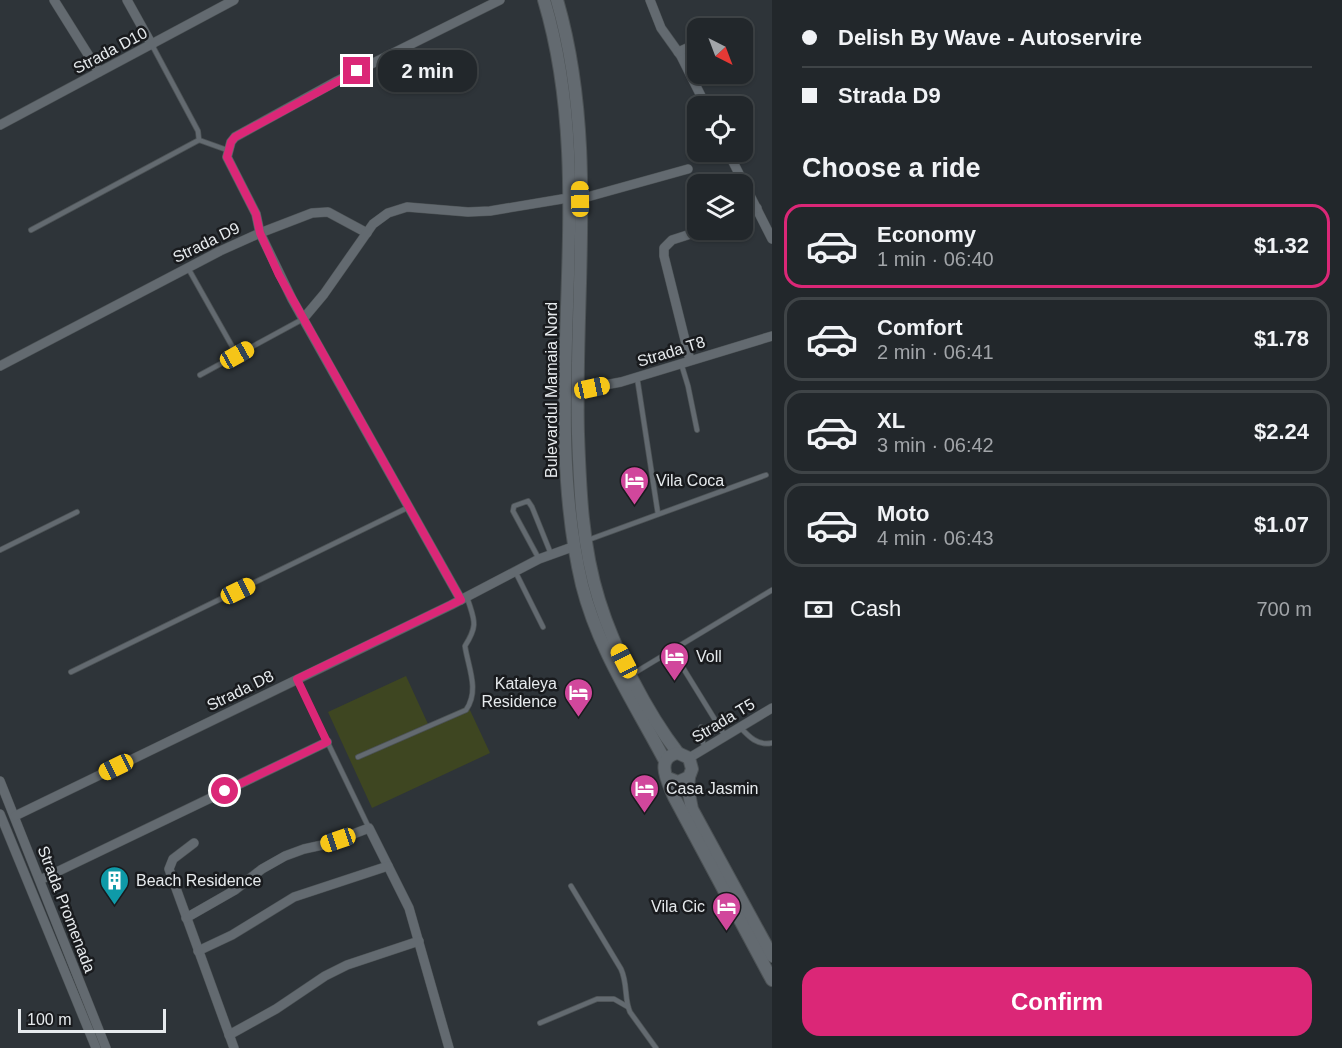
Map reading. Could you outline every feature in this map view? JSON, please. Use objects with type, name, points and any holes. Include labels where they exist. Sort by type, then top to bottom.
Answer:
[{"type":"main road","name":"Bulevardul Mamaia Nord","points":[[544,0],[556,44],[566,107],[574,198],[580,543],[587,602],[598,634],[620,680],[665,761]]},
{"type":"main road","name":"Bulevardul Mamaia Nord","points":[[557,0],[578,106],[566,418],[570,508],[598,599],[617,648],[663,732],[683,756]]},
{"type":"main road","points":[[772,957],[692,809],[688,789],[692,769],[683,756],[672,754],[665,761],[664,771],[674,797],[772,980]]},
{"type":"main road","points":[[668,778],[678,782],[689,777]]},
{"type":"street","points":[[54,0],[99,72]]},
{"type":"street","points":[[127,0],[152,45]]},
{"type":"street","name":"Strada D10","points":[[0,125],[234,0]]},
{"type":"street","points":[[227,150],[235,137],[276,113],[500,0]]},
{"type":"street","points":[[651,0],[661,28],[678,52],[701,96]]},
{"type":"street","points":[[678,52],[687,48]]},
{"type":"street","name":"Strada D9","points":[[0,366],[260,233],[256,214],[230,164],[227,150]]},
{"type":"street","points":[[733,162],[772,239]]},
{"type":"street","points":[[303,319],[324,294],[373,224],[397,209],[407,207],[468,212],[574,198],[687,169]]},
{"type":"street","points":[[753,210],[757,208]]},
{"type":"street","points":[[367,233],[328,212],[312,213],[260,233],[303,319],[409,507],[464,598]]},
{"type":"street","points":[[685,362],[664,248],[672,240],[687,235]]},
{"type":"street","name":"Strada T8","points":[[578,390],[637,377],[772,336]]},
{"type":"street","name":"Strada D8","points":[[15,816],[464,598],[539,559],[580,543]]},
{"type":"street","name":"Strada T5","points":[[683,756],[705,748],[772,708]]},
{"type":"street","points":[[40,880],[327,742]]},
{"type":"street","name":"Strada Promenada","points":[[0,781],[106,1048]]},
{"type":"street","points":[[0,814],[96,1048]]},
{"type":"street","points":[[186,918],[235,890],[262,869],[285,856],[327,844],[369,828],[409,908],[448,1048]]},
{"type":"street","points":[[194,843],[172,859],[168,869],[234,1048]]},
{"type":"street","points":[[198,951],[232,935],[294,897],[388,866]]},
{"type":"street","points":[[229,1035],[347,965],[418,941]]},
{"type":"lane","points":[[152,45],[198,131],[199,140]]},
{"type":"lane","points":[[31,230],[199,140],[227,150]]},
{"type":"lane","points":[[188,268],[237,355]]},
{"type":"lane","points":[[200,375],[303,319]]},
{"type":"lane","points":[[685,362],[697,430]]},
{"type":"lane","points":[[637,377],[658,514]]},
{"type":"lane","points":[[580,543],[766,475]]},
{"type":"lane","points":[[539,559],[513,511],[514,506],[528,501],[551,554]]},
{"type":"lane","points":[[71,672],[409,507]]},
{"type":"lane","points":[[0,550],[77,512]]},
{"type":"lane","points":[[515,571],[543,627]]},
{"type":"lane","points":[[631,675],[772,590]]},
{"type":"lane","points":[[358,757],[466,710],[471,703],[472,676],[465,646],[473,632],[475,622],[464,598]]},
{"type":"lane","points":[[672,650],[712,720],[725,736]]},
{"type":"lane","points":[[297,679],[369,828]]},
{"type":"lane","points":[[701,727],[699,732],[705,748]]},
{"type":"lane","points":[[740,727],[749,737],[758,742],[772,743]]},
{"type":"lane","points":[[571,886],[625,977],[628,1007]]},
{"type":"lane","points":[[540,1023],[597,999],[614,999],[628,1007],[656,1048]]},
{"type":"green space","points":[[406,676],[428,724],[468,706],[490,753],[372,808],[328,712]]},
{"type":"place","name":"Vila Coca","points":[[635,506]]},
{"type":"place","name":"Voll","points":[[675,682]]},
{"type":"place","name":"Kataleya Residence","points":[[578,718]]},
{"type":"place","name":"Casa Jasmin","points":[[645,814]]},
{"type":"place","name":"Beach Residence","points":[[115,906]]},
{"type":"place","name":"Vila Cic","points":[[726,932]]},
{"type":"route","points":[[225,791],[327,742],[297,679],[461,600],[279,275],[260,233],[256,214],[227,157],[227,150],[235,137],[357,71]]}]
